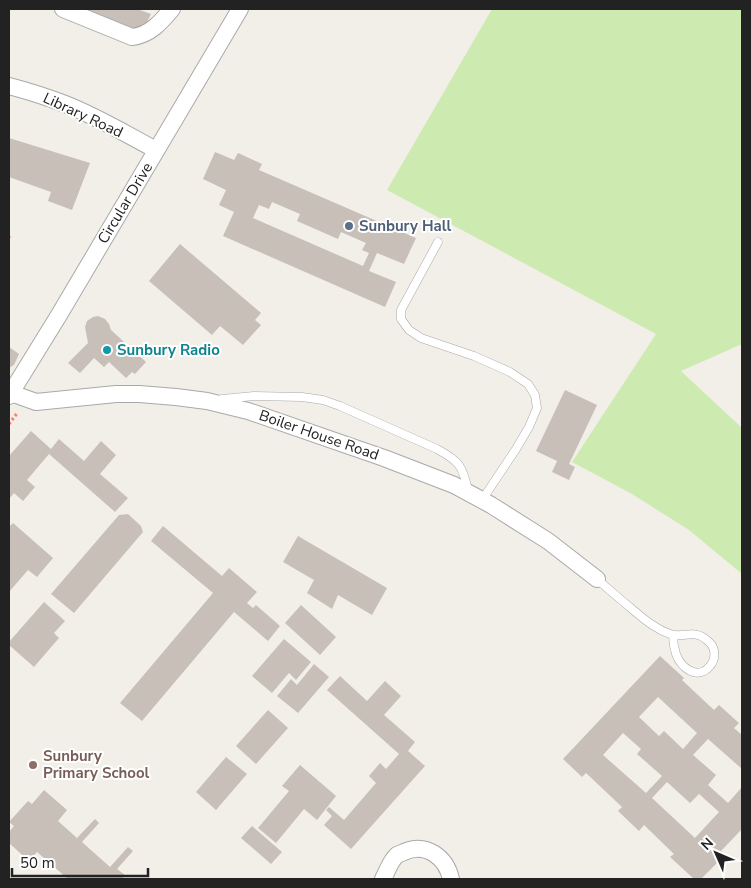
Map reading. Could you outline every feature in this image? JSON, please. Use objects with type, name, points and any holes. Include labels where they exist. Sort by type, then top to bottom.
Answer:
[{"type":"street","points":[[62,9],[132,37],[148,32],[163,20],[172,9]]},
{"type":"street","name":"Circular Drive","points":[[10,394],[59,315],[240,9]]},
{"type":"street","name":"Library Road","points":[[9,86],[67,105],[156,150]]},
{"type":"street","name":"Boiler House Road","points":[[10,394],[36,402],[116,394],[139,394],[207,400],[248,411],[454,485],[513,518],[548,541],[597,579]]},
{"type":"street","points":[[383,879],[397,855],[423,848],[436,855],[445,863],[450,872],[451,879]]},
{"type":"lane","points":[[207,400],[254,396],[302,397],[323,400],[340,406],[451,457],[459,464],[475,496],[516,450],[537,408],[535,395],[528,384],[510,372],[474,356],[421,338],[409,330],[401,319],[401,310],[438,242]]},
{"type":"lane","points":[[597,579],[655,628],[673,635],[693,634],[702,636],[714,648],[715,656],[711,665],[705,671],[696,673],[682,666],[676,655],[673,635]]},
{"type":"green space","points":[[492,9],[742,9],[742,344],[681,371],[742,428],[742,574],[689,530],[632,494],[572,462],[656,334],[387,190]]},
{"type":"building","points":[[78,9],[137,9],[151,14],[142,32]]},
{"type":"building","points":[[9,138],[90,163],[72,210],[48,201],[51,192],[9,177]]},
{"type":"building","name":"Sunbury Hall","points":[[215,152],[234,160],[238,153],[262,164],[259,170],[416,238],[404,264],[377,253],[369,271],[396,282],[385,307],[223,236],[234,212],[219,205],[226,190],[203,179]],"holes":[[[272,202],[300,214],[297,221],[338,239],[341,232],[366,243],[362,250],[369,253],[363,266],[253,218],[259,205],[269,209]]]},
{"type":"building","points":[[180,244],[261,313],[255,320],[261,325],[243,345],[220,326],[212,335],[149,281]]},
{"type":"building","name":"Sunbury Radio","points":[[98,316],[105,319],[111,330],[146,362],[135,374],[132,372],[126,378],[109,362],[104,367],[94,358],[80,373],[68,363],[88,343],[85,327],[87,321]]},
{"type":"building","points":[[9,347],[19,354],[14,365],[9,368]]},
{"type":"building","points":[[565,390],[597,405],[569,464],[575,467],[569,480],[552,472],[557,461],[536,451]]},
{"type":"building","points":[[31,431],[51,449],[59,439],[84,461],[101,441],[116,455],[100,474],[128,498],[115,512],[49,454],[27,480],[35,487],[23,501],[14,493],[9,499],[9,456]]},
{"type":"building","points":[[128,514],[141,526],[143,532],[74,613],[51,594],[119,515]]},
{"type":"building","points":[[13,523],[53,558],[37,577],[28,570],[9,592],[9,527]]},
{"type":"building","points":[[163,526],[222,576],[229,568],[257,592],[247,603],[253,608],[256,605],[280,626],[268,641],[234,612],[142,721],[120,703],[213,593],[151,541]]},
{"type":"building","points":[[298,536],[387,588],[372,615],[338,595],[332,609],[307,593],[314,580],[283,562]]},
{"type":"building","points":[[44,602],[65,621],[54,633],[59,638],[34,667],[9,645],[9,642]]},
{"type":"building","points":[[301,605],[336,637],[320,655],[285,623]]},
{"type":"building","points":[[284,639],[311,662],[296,680],[289,673],[272,693],[252,676]]},
{"type":"building","points":[[660,656],[714,710],[719,705],[739,723],[734,728],[742,735],[742,769],[708,739],[693,755],[716,775],[708,785],[728,803],[742,787],[742,829],[721,851],[725,855],[701,879],[694,879],[670,857],[674,854],[644,825],[639,831],[618,811],[622,807],[586,773],[582,777],[563,759]],"holes":[[[658,697],[697,733],[683,749],[664,731],[659,736],[639,717]],[[623,733],[641,749],[637,754],[662,776],[646,793],[603,755]],[[667,782],[690,803],[699,794],[719,812],[695,838],[652,798]]]},
{"type":"building","points":[[314,664],[329,677],[298,713],[277,696],[291,679],[297,685]]},
{"type":"building","points":[[340,676],[367,701],[385,681],[401,696],[384,715],[415,742],[408,751],[425,766],[351,849],[324,825],[332,816],[326,810],[329,807],[344,820],[376,783],[369,776],[380,763],[386,769],[399,754],[327,690]]},
{"type":"building","points":[[268,710],[288,728],[256,764],[236,746]]},
{"type":"building","points":[[226,757],[247,774],[216,810],[196,792]]},
{"type":"building","points":[[300,765],[336,796],[317,820],[304,809],[276,843],[258,828],[289,791],[282,786]]},
{"type":"building","points":[[44,790],[67,810],[58,821],[77,838],[95,819],[99,823],[82,842],[110,867],[128,847],[133,851],[117,869],[125,875],[122,879],[68,879],[37,852],[29,861],[9,843],[9,832],[14,826],[9,822],[28,801],[32,804]]},
{"type":"building","points":[[252,826],[282,852],[271,864],[241,838]]},
{"type":"place","name":"Sunbury Hall","points":[[349,226]]},
{"type":"place","name":"Sunbury Radio","points":[[107,350]]},
{"type":"place","name":"Sunbury Primary School","points":[[33,765]]}]
